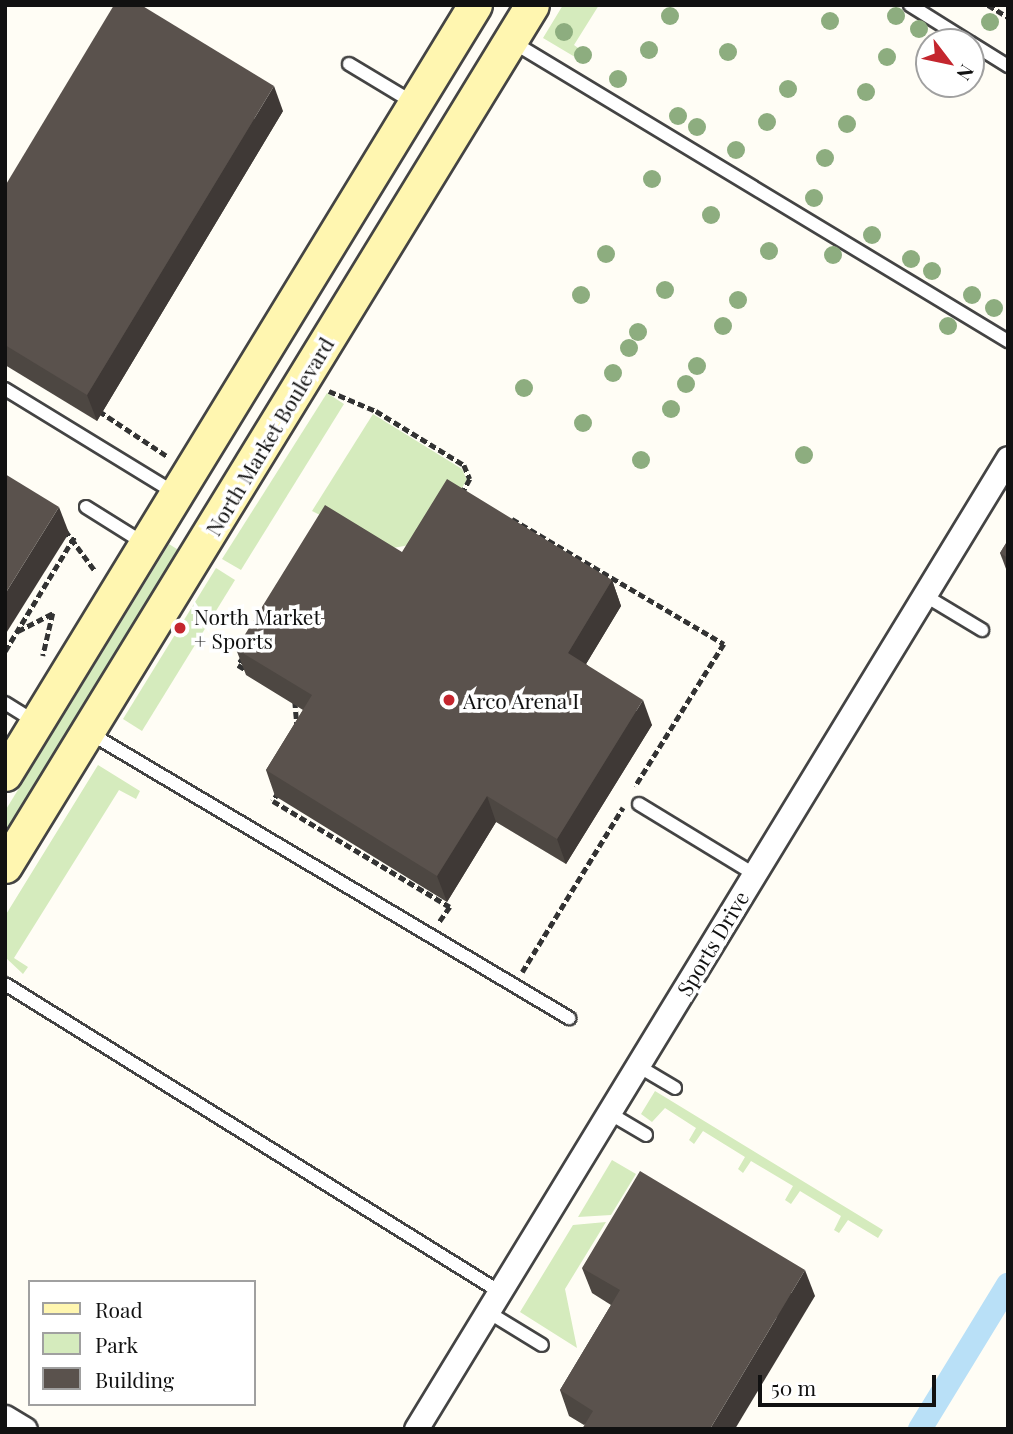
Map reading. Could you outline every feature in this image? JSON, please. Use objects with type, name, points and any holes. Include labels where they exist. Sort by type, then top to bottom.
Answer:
[{"type":"main road","points":[[5,774],[475,5]]},
{"type":"main road","name":"North Market Boulevard","points":[[5,866],[532,5]]},
{"type":"street","name":"Sports Drive","points":[[416,1429],[1008,458]]},
{"type":"street","points":[[5,1418],[24,1429]]},
{"type":"lane","points":[[910,5],[946,28]]},
{"type":"lane","points":[[510,40],[1008,341]]},
{"type":"lane","points":[[985,52],[1008,66]]},
{"type":"lane","points":[[349,64],[414,104]]},
{"type":"lane","points":[[5,389],[177,494]]},
{"type":"lane","points":[[86,507],[146,544]]},
{"type":"lane","points":[[924,595],[982,630]]},
{"type":"lane","points":[[5,702],[37,723]]},
{"type":"lane","points":[[87,732],[569,1018]]},
{"type":"lane","points":[[639,804],[754,874]]},
{"type":"lane","points":[[5,984],[500,1292]]},
{"type":"lane","points":[[638,1066],[675,1088]]},
{"type":"lane","points":[[609,1113],[646,1135]]},
{"type":"lane","points":[[488,1312],[542,1345]]},
{"type":"path","points":[[988,5],[1008,17]]},
{"type":"path","points":[[318,395],[330,391],[376,411],[464,465],[470,480],[457,502]]},
{"type":"path","points":[[85,403],[174,460]]},
{"type":"path","points":[[464,491],[476,498]]},
{"type":"path","points":[[499,511],[724,644],[521,973],[509,967]]},
{"type":"path","points":[[52,521],[75,536],[88,567],[101,575]]},
{"type":"path","points":[[5,651],[75,536]]},
{"type":"path","points":[[17,632],[52,613],[40,665]]},
{"type":"path","points":[[250,673],[239,665],[253,643]]},
{"type":"path","points":[[285,694],[296,702],[293,714],[302,735]]},
{"type":"path","points":[[281,789],[273,801],[450,907],[438,925],[450,932]]},
{"type":"green space","points":[[563,5],[599,5],[574,45],[589,56],[585,63],[543,38]]},
{"type":"green space","points":[[327,393],[344,404],[241,570],[222,559]]},
{"type":"green space","points":[[373,414],[462,469],[467,480],[427,542],[387,549],[312,511]]},
{"type":"green space","points":[[169,544],[180,551],[5,837],[5,811]]},
{"type":"green space","points":[[216,568],[235,580],[142,731],[123,719]]},
{"type":"green space","points":[[98,765],[140,791],[136,799],[119,790],[14,958],[28,967],[23,974],[5,957],[5,916]]},
{"type":"green space","points":[[655,1091],[883,1230],[878,1238],[848,1220],[839,1233],[834,1230],[841,1216],[800,1191],[791,1204],[785,1200],[793,1186],[751,1161],[743,1173],[738,1169],[745,1157],[703,1131],[694,1144],[689,1140],[696,1128],[665,1108],[652,1122],[641,1114]]},
{"type":"green space","points":[[612,1160],[636,1174],[611,1215],[578,1217]]},
{"type":"green space","points":[[606,1222],[565,1289],[577,1348],[520,1312],[573,1225]]},
{"type":"building","points":[[114,5],[141,5],[274,86],[87,395],[5,345],[5,186]]},
{"type":"building","points":[[5,474],[59,507],[5,594]]},
{"type":"building","name":"Arco Arena I","points":[[447,479],[612,580],[568,653],[643,700],[557,839],[487,796],[437,876],[266,770],[312,695],[236,649],[325,505],[402,552]]},
{"type":"building","points":[[1008,540],[1008,558],[1000,553]]},
{"type":"building","points":[[640,1171],[805,1270],[710,1429],[582,1429],[593,1411],[560,1390],[620,1290],[582,1268]]},
{"type":"waterway","points":[[920,1429],[1008,1285]]},
{"type":"place","name":"North Market + Sports","points":[[180,628]]},
{"type":"place","name":"Arco Arena I","points":[[449,700]]}]
